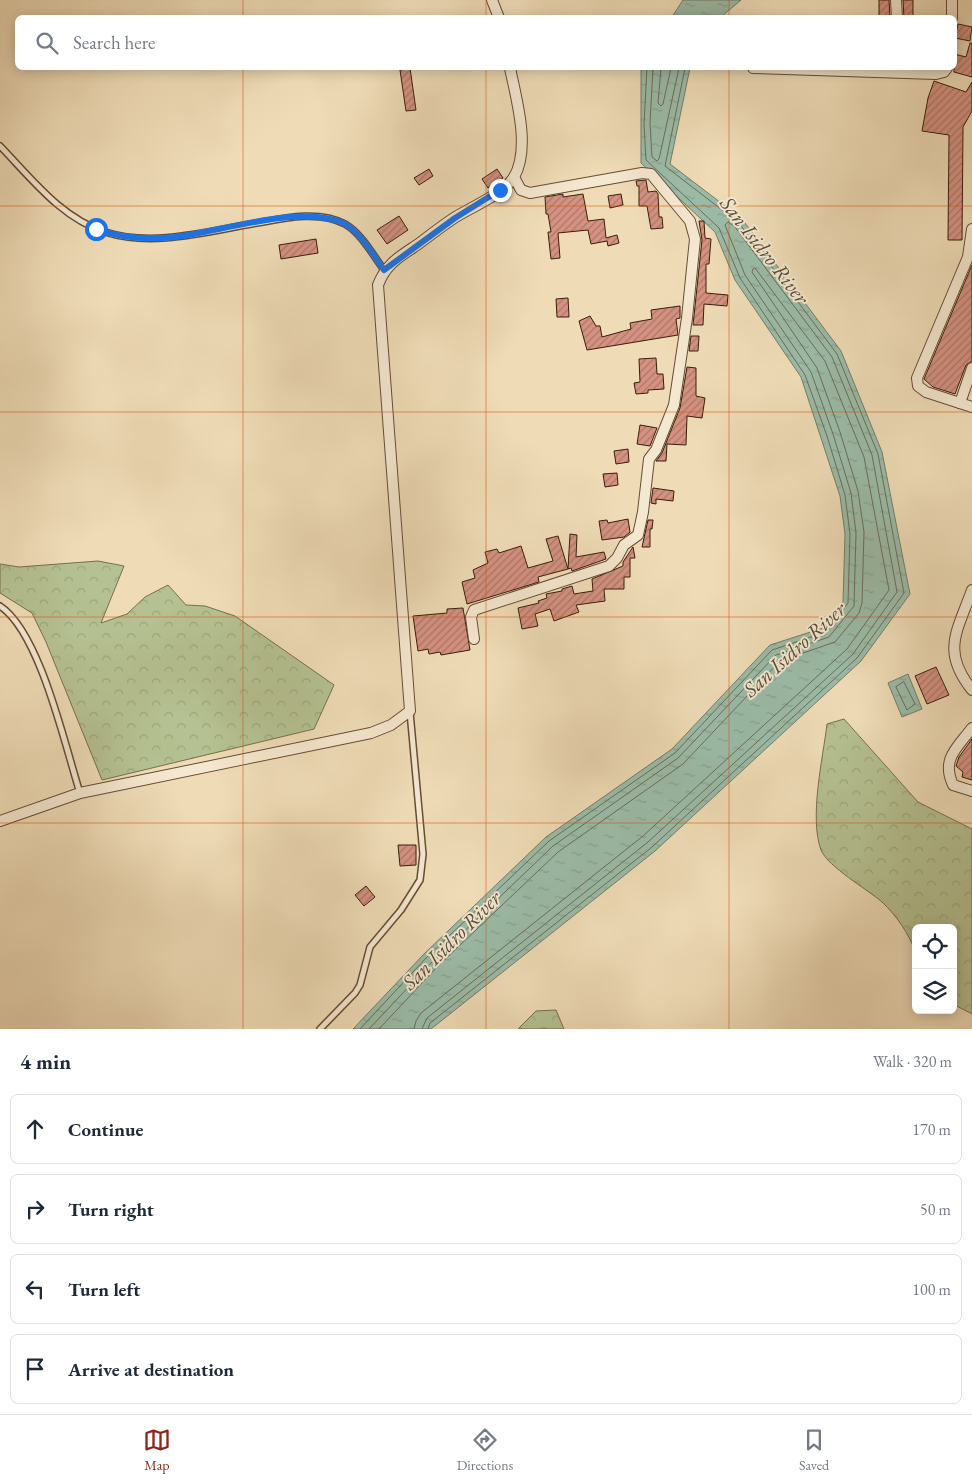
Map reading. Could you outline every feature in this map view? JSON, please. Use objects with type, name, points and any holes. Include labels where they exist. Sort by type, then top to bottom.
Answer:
[{"type":"street","points":[[492,0],[498,15]]},
{"type":"street","points":[[896,0],[896,15]]},
{"type":"street","points":[[952,0],[952,15]]},
{"type":"street","points":[[0,821],[80,793],[371,733],[400,720],[410,711],[378,285],[384,270],[455,218],[500,190],[514,177],[519,164],[521,126],[510,70]]},
{"type":"street","points":[[897,70],[936,74],[946,70]]},
{"type":"street","points":[[474,639],[471,617],[474,610],[608,566],[617,558],[624,545],[638,535],[643,512],[649,459],[656,450],[674,405],[687,318],[695,239],[690,221],[650,174],[642,173],[530,193],[521,190],[514,177]]},
{"type":"street","points":[[972,229],[968,257],[917,378],[918,386],[926,392],[972,407]]},
{"type":"street","points":[[960,403],[972,368]]},
{"type":"street","points":[[972,590],[954,640],[954,659],[962,676],[972,690]]},
{"type":"street","points":[[972,728],[950,756],[948,769],[954,785],[972,791]]},
{"type":"lane","points":[[0,146],[60,206],[85,223],[106,232],[136,238],[175,237],[303,216],[333,219],[346,225],[356,234],[384,270]]},
{"type":"lane","points":[[0,606],[17,622],[34,651],[80,793]]},
{"type":"lane","points":[[320,1029],[355,993],[360,985],[370,947],[401,910],[420,880],[423,854],[410,711]]},
{"type":"green space","points":[[98,561],[124,566],[101,623],[127,614],[145,597],[168,585],[186,605],[205,606],[235,616],[334,685],[314,729],[102,780],[46,642],[32,613],[0,593],[0,564],[19,567]]},
{"type":"green space","points":[[844,719],[918,802],[972,829],[972,1014],[957,1006],[957,924],[912,924],[912,944],[893,913],[882,902],[831,863],[821,850],[816,821],[820,770],[827,724]]},
{"type":"green space","points":[[556,1010],[564,1029],[518,1029],[536,1011]]},
{"type":"water","points":[[683,0],[741,0],[723,15],[673,15]]},
{"type":"water","name":"San Isidro River","points":[[690,70],[670,164],[742,219],[841,351],[882,452],[910,594],[861,661],[655,851],[431,1029],[353,1029],[424,954],[546,837],[672,749],[770,645],[823,628],[843,602],[845,534],[840,496],[801,377],[735,280],[715,232],[641,163],[641,71]]},
{"type":"water","points":[[908,674],[922,709],[902,717],[888,683]]},
{"type":"building","points":[[879,0],[889,0],[890,15],[879,15]]},
{"type":"building","points":[[903,0],[913,0],[913,15],[904,15]]},
{"type":"building","points":[[958,24],[972,27],[970,41],[957,38]]},
{"type":"building","points":[[970,43],[972,43],[972,77],[954,72],[954,70],[957,70],[957,55],[966,57]]},
{"type":"building","points":[[400,70],[410,70],[416,110],[406,111]]},
{"type":"building","points":[[934,81],[966,92],[972,82],[972,111],[963,127],[962,240],[948,240],[949,135],[922,131],[928,98]]},
{"type":"building","points":[[429,169],[433,176],[419,185],[414,178]]},
{"type":"building","points":[[497,169],[503,178],[488,188],[482,179]]},
{"type":"building","points":[[646,180],[648,192],[656,191],[658,194],[659,217],[662,217],[663,228],[651,229],[647,206],[639,206],[639,186],[637,186],[636,181]]},
{"type":"building","points":[[563,194],[563,197],[583,194],[588,221],[604,219],[606,238],[617,235],[619,243],[608,246],[607,241],[591,244],[588,230],[558,233],[560,258],[551,259],[548,232],[551,232],[548,214],[546,214],[545,197]]},
{"type":"building","points":[[621,194],[623,205],[610,208],[608,196]]},
{"type":"building","points":[[399,216],[408,230],[387,244],[377,230]]},
{"type":"building","points":[[699,221],[704,221],[705,238],[711,239],[709,264],[706,264],[706,293],[728,295],[727,306],[704,304],[703,325],[693,325],[702,240]]},
{"type":"building","points":[[316,239],[318,253],[281,259],[279,245]]},
{"type":"building","points":[[972,265],[972,361],[966,365],[955,394],[933,387],[924,379]]},
{"type":"building","points":[[568,298],[569,317],[557,317],[556,299]]},
{"type":"building","points":[[680,306],[680,318],[676,319],[678,335],[587,350],[579,321],[590,316],[596,326],[600,326],[602,337],[631,329],[630,323],[652,319],[651,310]]},
{"type":"building","points":[[691,336],[699,336],[698,351],[689,351]]},
{"type":"building","points":[[656,358],[657,374],[663,374],[664,389],[648,390],[648,393],[636,394],[634,383],[640,382],[639,359]]},
{"type":"building","points":[[687,367],[696,368],[696,396],[705,398],[702,418],[687,416],[686,445],[667,444],[666,461],[656,461],[662,453],[680,408]]},
{"type":"building","points":[[640,425],[657,428],[650,446],[637,444]]},
{"type":"building","points":[[628,449],[629,462],[616,464],[614,451]]},
{"type":"building","points":[[617,473],[618,485],[605,487],[603,474]]},
{"type":"building","points":[[653,488],[674,491],[673,501],[656,499],[656,504],[651,503]]},
{"type":"building","points":[[628,519],[630,532],[624,537],[602,540],[599,521],[607,520],[608,523]]},
{"type":"building","points":[[648,520],[653,520],[652,529],[650,529],[650,547],[642,547]]},
{"type":"building","points":[[570,534],[577,535],[576,557],[604,552],[606,559],[572,571],[571,568],[568,569]]},
{"type":"building","points":[[558,536],[568,569],[538,577],[539,582],[467,604],[462,582],[475,578],[473,570],[488,563],[485,552],[497,549],[499,553],[521,546],[528,568],[553,561],[546,539]]},
{"type":"building","points":[[633,547],[635,558],[630,558],[630,577],[624,577],[624,589],[604,589],[605,601],[576,605],[579,612],[554,621],[550,609],[535,614],[538,626],[522,629],[518,608],[539,603],[538,601],[547,598],[546,594],[562,591],[562,589],[572,586],[574,594],[593,591],[592,579],[623,566],[623,562]]},
{"type":"building","points":[[463,608],[470,650],[441,655],[440,652],[429,654],[428,649],[418,651],[413,616],[447,613],[447,609]]},
{"type":"building","points":[[936,667],[949,695],[927,704],[915,676]]},
{"type":"building","points":[[972,739],[972,780],[962,777],[963,772],[956,766],[959,757]]},
{"type":"building","points":[[398,845],[416,845],[416,865],[400,866]]},
{"type":"building","points":[[366,886],[375,897],[364,906],[355,895]]},
{"type":"route","points":[[96,229],[136,238],[175,237],[278,219],[303,216],[319,217],[333,219],[346,225],[356,234],[384,270],[455,218],[500,190]]}]
